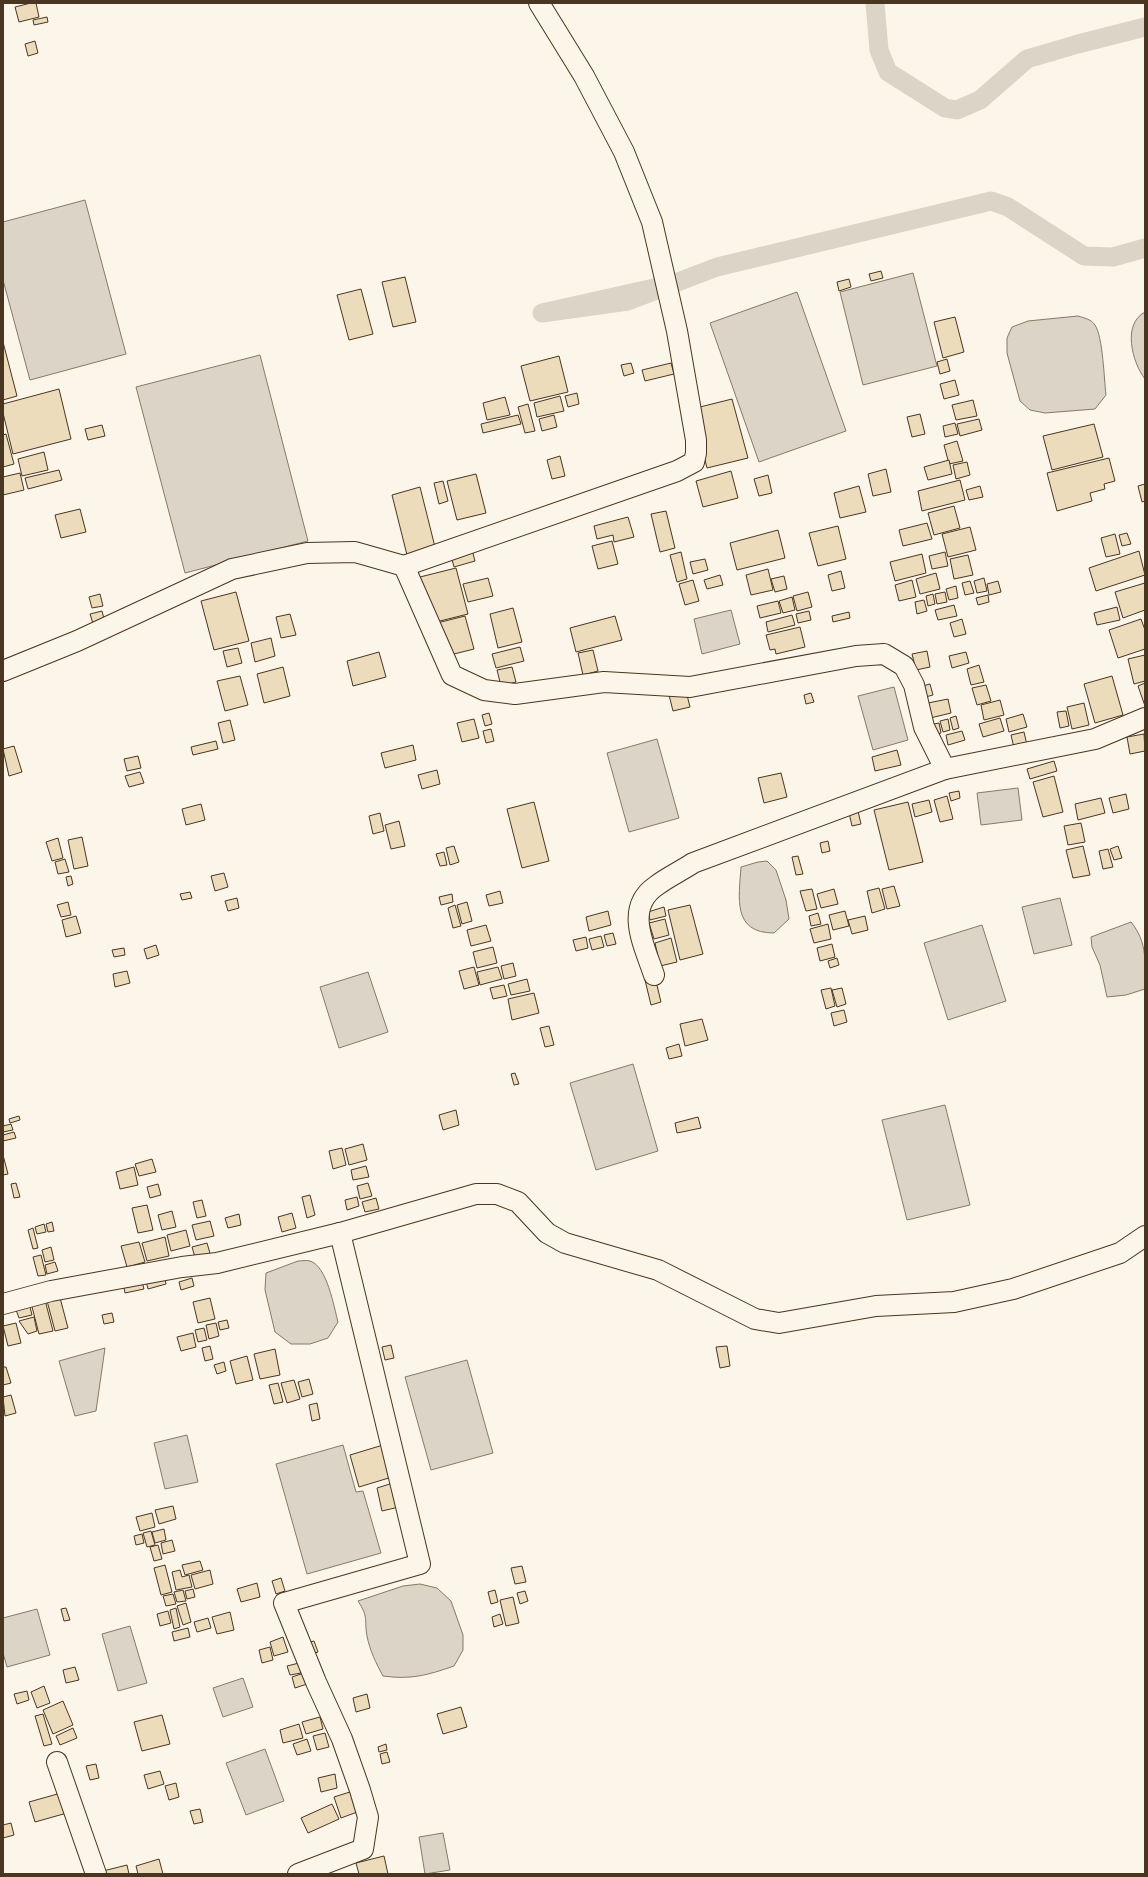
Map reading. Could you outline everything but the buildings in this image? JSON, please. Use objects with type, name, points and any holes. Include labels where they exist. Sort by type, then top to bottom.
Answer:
[{"type":"street","points":[[3,671],[77,641],[232,569],[307,553],[356,552],[404,566],[677,471],[694,462],[696,440],[677,332],[652,222],[624,152],[584,76],[539,3]]},
{"type":"street","points":[[404,566],[452,675],[484,690],[515,694],[604,682],[690,686],[856,656],[884,654],[904,666],[914,685],[924,727],[945,769]]},
{"type":"street","points":[[654,975],[638,924],[639,905],[655,886],[693,863],[945,769],[1095,739],[1145,718]]},
{"type":"street","points":[[3,1304],[66,1288],[182,1267],[217,1264],[340,1233],[476,1194],[497,1194],[518,1202],[547,1233],[566,1243],[658,1270],[755,1319],[779,1323],[876,1306],[954,1302],[1013,1288],[1120,1253],[1145,1236]]},
{"type":"street","points":[[298,1874],[363,1849],[368,1818],[342,1739],[316,1682],[284,1603],[420,1564],[340,1233]]},
{"type":"street","points":[[57,1762],[96,1874]]},
{"type":"shaded area","points":[[85,200],[126,354],[30,380],[3,280],[3,222]]},
{"type":"shaded area","points":[[913,273],[937,366],[863,385],[840,292]]},
{"type":"shaded area","points":[[797,292],[846,431],[759,462],[710,323]]},
{"type":"shaded area","points":[[1145,312],[1145,379],[1136,363],[1133,353],[1131,334],[1133,325]]},
{"type":"shaded area","points":[[1078,316],[1092,321],[1098,331],[1106,395],[1095,409],[1045,413],[1030,410],[1020,401],[1007,353],[1007,338],[1012,327],[1028,321]]},
{"type":"shaded area","points":[[260,355],[308,541],[185,573],[136,387]]},
{"type":"shaded area","points":[[731,610],[740,644],[702,654],[694,619]]},
{"type":"shaded area","points":[[894,687],[908,740],[873,750],[858,696]]},
{"type":"shaded area","points":[[657,739],[679,818],[629,832],[607,753]]},
{"type":"shaded area","points":[[1018,788],[1022,820],[981,825],[977,793]]},
{"type":"shaded area","points":[[767,861],[776,870],[786,900],[789,919],[774,933],[760,931],[751,927],[741,912],[739,902],[741,867]]},
{"type":"shaded area","points":[[1060,898],[1072,945],[1034,954],[1022,907]]},
{"type":"shaded area","points":[[1131,922],[1143,946],[1145,962],[1145,989],[1126,995],[1107,997],[1100,965],[1092,947],[1091,937]]},
{"type":"shaded area","points":[[982,925],[1006,1001],[948,1020],[924,943]]},
{"type":"shaded area","points":[[368,972],[388,1032],[339,1048],[320,987]]},
{"type":"shaded area","points":[[633,1064],[658,1151],[596,1170],[570,1083]]},
{"type":"shaded area","points":[[945,1105],[970,1205],[907,1220],[882,1120]]},
{"type":"shaded area","points":[[298,1261],[310,1261],[316,1264],[321,1271],[332,1297],[338,1322],[328,1338],[310,1344],[291,1344],[275,1332],[265,1290],[266,1273]]},
{"type":"shaded area","points":[[105,1348],[96,1411],[75,1416],[59,1361]]},
{"type":"shaded area","points":[[467,1360],[493,1453],[431,1470],[405,1377]]},
{"type":"shaded area","points":[[187,1435],[198,1482],[165,1489],[154,1443]]},
{"type":"shaded area","points":[[343,1445],[356,1492],[363,1491],[381,1553],[307,1574],[276,1464]]},
{"type":"shaded area","points":[[420,1584],[437,1588],[451,1601],[463,1635],[463,1650],[454,1666],[445,1669],[411,1677],[383,1676],[370,1647],[367,1636],[365,1615],[358,1601],[403,1586]]},
{"type":"shaded area","points":[[37,1609],[50,1655],[7,1667],[3,1653],[3,1618]]},
{"type":"shaded area","points":[[130,1626],[147,1683],[118,1691],[102,1634]]},
{"type":"shaded area","points":[[243,1678],[253,1707],[223,1717],[213,1688]]},
{"type":"shaded area","points":[[265,1749],[284,1801],[246,1815],[226,1763]]},
{"type":"shaded area","points":[[443,1833],[450,1870],[425,1874],[419,1837]]},
{"type":"waterway","points":[[875,3],[879,50],[888,72],[945,108],[957,110],[980,100],[1027,59],[1145,27]]},
{"type":"waterway","points":[[672,284],[542,313],[628,301],[717,267],[991,201],[1008,207],[1084,256],[1113,257],[1145,248]]}]
